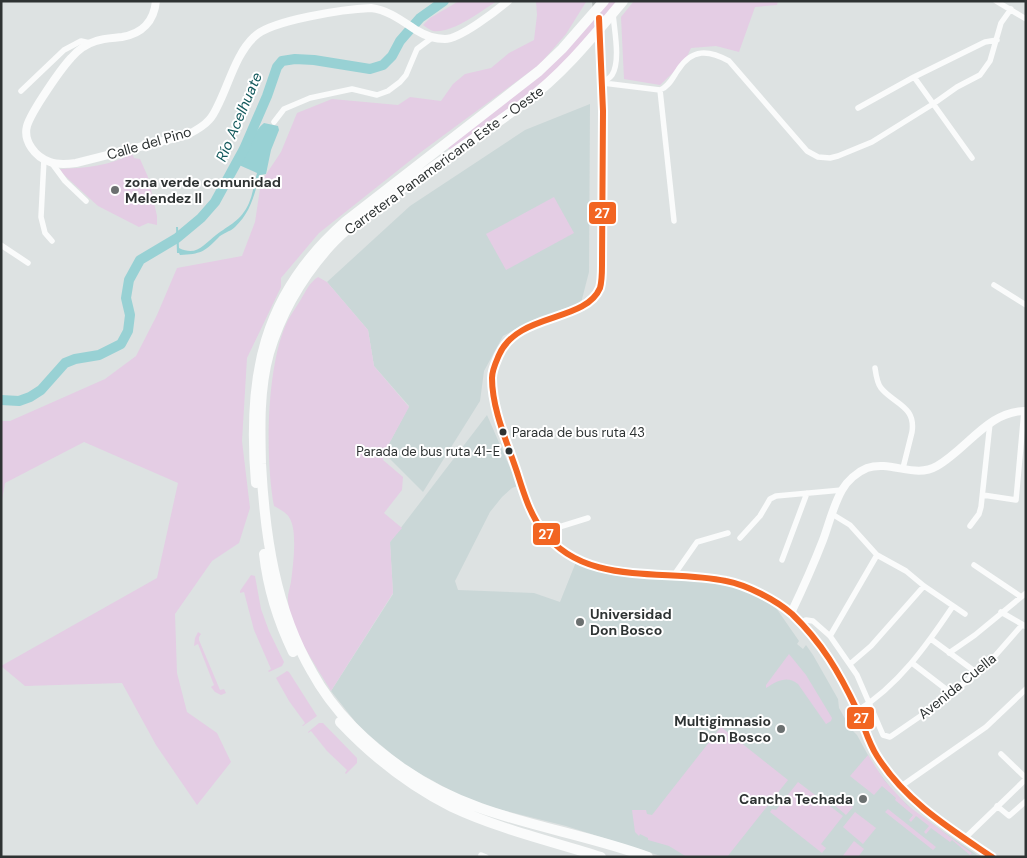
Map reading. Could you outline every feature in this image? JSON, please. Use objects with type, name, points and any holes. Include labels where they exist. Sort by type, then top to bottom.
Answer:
[{"type":"highway","name":"Carretera Panamericana Este - Oeste","points":[[600,857],[488,822],[451,806],[420,789],[386,765],[364,746],[335,716],[307,677],[279,621],[266,573],[259,523],[253,422],[255,388],[267,337],[285,294],[309,259],[345,222],[540,71],[604,1]]},
{"type":"highway","name":"Carretera Panamericana Este - Oeste","points":[[623,1],[579,53],[542,88],[502,119],[368,213],[338,238],[320,258],[292,298],[280,323],[269,355],[261,401],[261,447],[267,532],[280,598],[293,635],[312,674],[343,715],[374,746],[404,770],[444,793],[504,817],[609,843],[648,857]]},
{"type":"main road","points":[[47,161],[33,150],[27,136],[29,120],[35,108],[69,60],[90,43],[97,40],[122,37],[143,29],[154,12],[156,1]]},
{"type":"main road","points":[[433,37],[445,39],[457,35],[508,1]]},
{"type":"main road","name":"Calle del Pino","points":[[47,161],[64,164],[76,163],[187,135],[198,130],[214,114],[248,44],[259,32],[273,25],[362,8],[379,9],[396,16],[422,34],[433,37]]},
{"type":"main road","points":[[600,36],[603,83],[602,281],[599,289],[585,305],[533,326],[512,337],[502,348],[493,371],[493,391],[498,413],[519,479],[537,523],[543,532],[563,551],[578,560],[596,567],[616,571],[724,580],[758,593],[790,613],[813,635],[828,655],[857,711],[877,756],[900,786],[921,807],[992,857]]},
{"type":"main road","points":[[790,613],[807,582],[842,490],[858,473],[884,465],[920,471],[936,467],[990,423],[1006,414],[1025,411]]},
{"type":"street","points":[[996,1],[1024,16]]},
{"type":"street","points":[[603,83],[660,90],[668,85],[679,68],[690,57],[695,54],[716,54],[729,61],[807,151],[818,157],[830,158],[872,142],[980,75],[990,61],[1001,23],[1011,9]]},
{"type":"street","points":[[603,83],[611,76],[616,64],[613,14]]},
{"type":"street","points":[[274,122],[284,110],[310,98],[352,89],[378,95],[388,91],[406,75],[417,49],[433,37]]},
{"type":"street","points":[[858,108],[914,77],[985,42],[997,40]]},
{"type":"street","points":[[21,91],[64,50],[81,41],[90,43]]},
{"type":"street","points":[[914,77],[972,158]]},
{"type":"street","points":[[660,90],[674,221]]},
{"type":"street","points":[[47,161],[86,201]]},
{"type":"street","points":[[47,161],[41,217],[45,233],[52,241]]},
{"type":"street","points":[[1,245],[28,263]]},
{"type":"street","points":[[994,284],[1026,305]]},
{"type":"street","points":[[875,368],[880,386],[906,408],[910,414],[913,427],[903,468]]},
{"type":"street","points":[[983,495],[1016,500],[1025,411]]},
{"type":"street","points":[[970,526],[979,514],[983,495],[990,423]]},
{"type":"street","points":[[740,538],[760,516],[770,499],[776,496],[842,490]]},
{"type":"street","points":[[782,560],[808,493]]},
{"type":"street","points":[[832,514],[850,525],[878,555],[906,572],[965,614]]},
{"type":"street","points":[[543,532],[588,518]]},
{"type":"street","points":[[674,575],[697,542],[728,533]]},
{"type":"street","points":[[830,636],[878,555]]},
{"type":"street","points":[[949,653],[975,635],[1023,595],[974,565]]},
{"type":"street","points":[[850,664],[871,646],[924,586]]},
{"type":"street","points":[[857,711],[870,703],[912,663],[954,606]]},
{"type":"street","points":[[1001,612],[1024,626]]},
{"type":"street","points":[[800,623],[806,620],[813,621],[830,636],[857,674],[870,703]]},
{"type":"street","name":"Avenida Cuella","points":[[870,703],[886,736],[890,737],[993,660],[1024,626]]},
{"type":"street","points":[[931,639],[977,673]]},
{"type":"street","points":[[912,663],[951,693]]},
{"type":"street","points":[[900,786],[986,727],[1026,689]]},
{"type":"street","points":[[965,838],[1026,778],[1001,754]]},
{"type":"street","points":[[997,806],[1009,816],[1026,801]]},
{"type":"shaded area","points":[[459,1],[497,1],[466,21],[449,29],[433,31],[423,25],[430,18]]},
{"type":"shaded area","points":[[536,1],[586,2],[566,34],[540,64],[421,152],[319,233],[281,278],[281,287],[247,358],[242,441],[250,508],[239,543],[212,561],[175,614],[177,673],[187,712],[217,733],[231,762],[197,805],[156,745],[122,683],[25,686],[1,666],[157,578],[178,483],[84,442],[5,483],[1,506],[1,421],[10,421],[105,379],[136,356],[157,315],[177,268],[242,256],[255,222],[261,182],[281,152],[297,113],[332,99],[398,105],[410,97],[441,101],[453,84],[465,74],[491,68],[509,53],[534,40],[537,15]]},
{"type":"shaded area","points":[[610,1],[620,1],[574,54],[531,93],[450,150],[448,148],[572,44]]},
{"type":"shaded area","points":[[634,1],[778,1],[777,5],[755,7],[739,52],[716,46],[691,48],[685,61],[660,85],[624,79],[621,17]]},
{"type":"shaded area","points":[[590,104],[589,272],[581,303],[539,317],[503,336],[484,371],[480,401],[423,492],[384,453],[409,406],[374,366],[368,330],[327,282],[410,206],[525,130]]},
{"type":"shaded area","name":"zona verde comunidad Melendez II","points":[[132,153],[134,158],[140,159],[148,177],[157,216],[157,225],[148,223],[139,227],[98,206],[60,169],[107,164]]},
{"type":"shaded area","points":[[554,197],[574,233],[506,270],[486,234]]},
{"type":"shaded area","points":[[318,277],[327,282],[368,330],[374,366],[409,407],[384,453],[383,460],[403,477],[402,490],[384,513],[402,528],[390,542],[393,593],[331,691],[305,648],[290,612],[288,596],[293,568],[294,534],[288,516],[274,506],[269,463],[269,412],[275,361],[288,320],[310,285]]},
{"type":"shaded area","name":"Universidad Don Bosco","points":[[487,415],[518,486],[512,488],[502,497],[490,512],[455,581],[458,590],[534,593],[560,602],[576,562],[726,583],[753,592],[774,605],[799,641],[797,644],[803,649],[806,645],[838,699],[839,708],[851,729],[857,735],[874,766],[893,791],[915,812],[980,857],[664,857],[566,826],[486,806],[457,794],[406,766],[370,736],[357,724],[331,691],[393,594],[390,542]]},
{"type":"shaded area","points":[[251,575],[255,576],[261,609],[284,662],[282,666],[269,672],[271,669],[254,630],[244,592],[240,593]]},
{"type":"shaded area","points":[[198,632],[201,634],[199,640],[220,690],[224,689],[226,693],[221,695],[211,687],[214,685],[198,644],[194,646]]},
{"type":"shaded area","points":[[789,654],[806,675],[832,718],[826,724],[794,681],[782,680],[766,688],[766,685]]},
{"type":"shaded area","points":[[287,671],[317,716],[303,726],[305,723],[289,701],[276,678]]},
{"type":"shaded area","points":[[319,723],[323,723],[357,758],[357,763],[346,774],[347,770],[327,751],[311,731],[308,733]]},
{"type":"shaded area","points":[[721,727],[788,780],[727,857],[687,857],[669,846],[648,840],[648,838],[640,834],[639,836],[635,832],[632,810],[646,810],[647,814],[652,815]]},
{"type":"shaded area","points":[[868,755],[884,780],[907,805],[972,853],[970,855],[952,840],[950,842],[931,828],[926,834],[924,832],[929,826],[916,816],[911,822],[909,820],[913,815],[882,786],[874,795],[850,776]]},
{"type":"shaded area","points":[[798,782],[843,816],[821,844],[826,848],[822,853],[770,812],[772,809],[776,810]]},
{"type":"shaded area","points":[[838,795],[853,807],[846,815],[832,803]]},
{"type":"shaded area","points":[[888,809],[936,847],[933,850],[885,812]]},
{"type":"shaded area","points":[[855,812],[876,828],[863,844],[843,827]]},
{"type":"shaded area","points":[[854,841],[864,849],[858,857],[842,857]]},
{"type":"water","points":[[264,123],[278,126],[279,130],[271,150],[266,174],[260,175],[245,215],[235,227],[220,236],[205,249],[198,253],[180,255],[177,253],[176,227],[178,227],[179,248],[195,250],[234,222],[246,209],[252,196],[257,173],[239,165],[253,138]]},
{"type":"waterway","name":"Río Acelhuate","points":[[1,400],[19,401],[30,397],[41,390],[65,363],[75,359],[99,355],[121,344],[128,331],[130,315],[126,298],[129,280],[140,260],[177,238],[201,218],[215,202],[244,149],[267,96],[277,67],[282,61],[295,59],[314,60],[370,69],[383,65],[392,56],[400,41],[420,18],[444,1]]},
{"type":"tunnel","points":[[596,1],[599,32]]},
{"type":"transit line","name":"27","points":[[599,18],[603,111],[602,279],[600,288],[592,299],[581,307],[535,324],[521,331],[508,341],[499,355],[492,375],[494,402],[497,413],[524,495],[538,525],[560,549],[581,561],[604,568],[628,572],[703,577],[734,583],[770,598],[792,614],[803,625],[829,659],[860,716],[874,751],[888,772],[914,800],[992,857]]},
{"type":"place","name":"zona verde comunidad Melendez II","points":[[115,190]]},
{"type":"place","name":"Parada de bus ruta 43","points":[[503,432]]},
{"type":"place","name":"Parada de bus ruta 41-E","points":[[509,451]]},
{"type":"place","name":"Universidad Don Bosco","points":[[580,622]]},
{"type":"place","name":"Multigimnasio Don Bosco","points":[[781,729]]},
{"type":"place","name":"Cancha Techada","points":[[863,799]]}]
